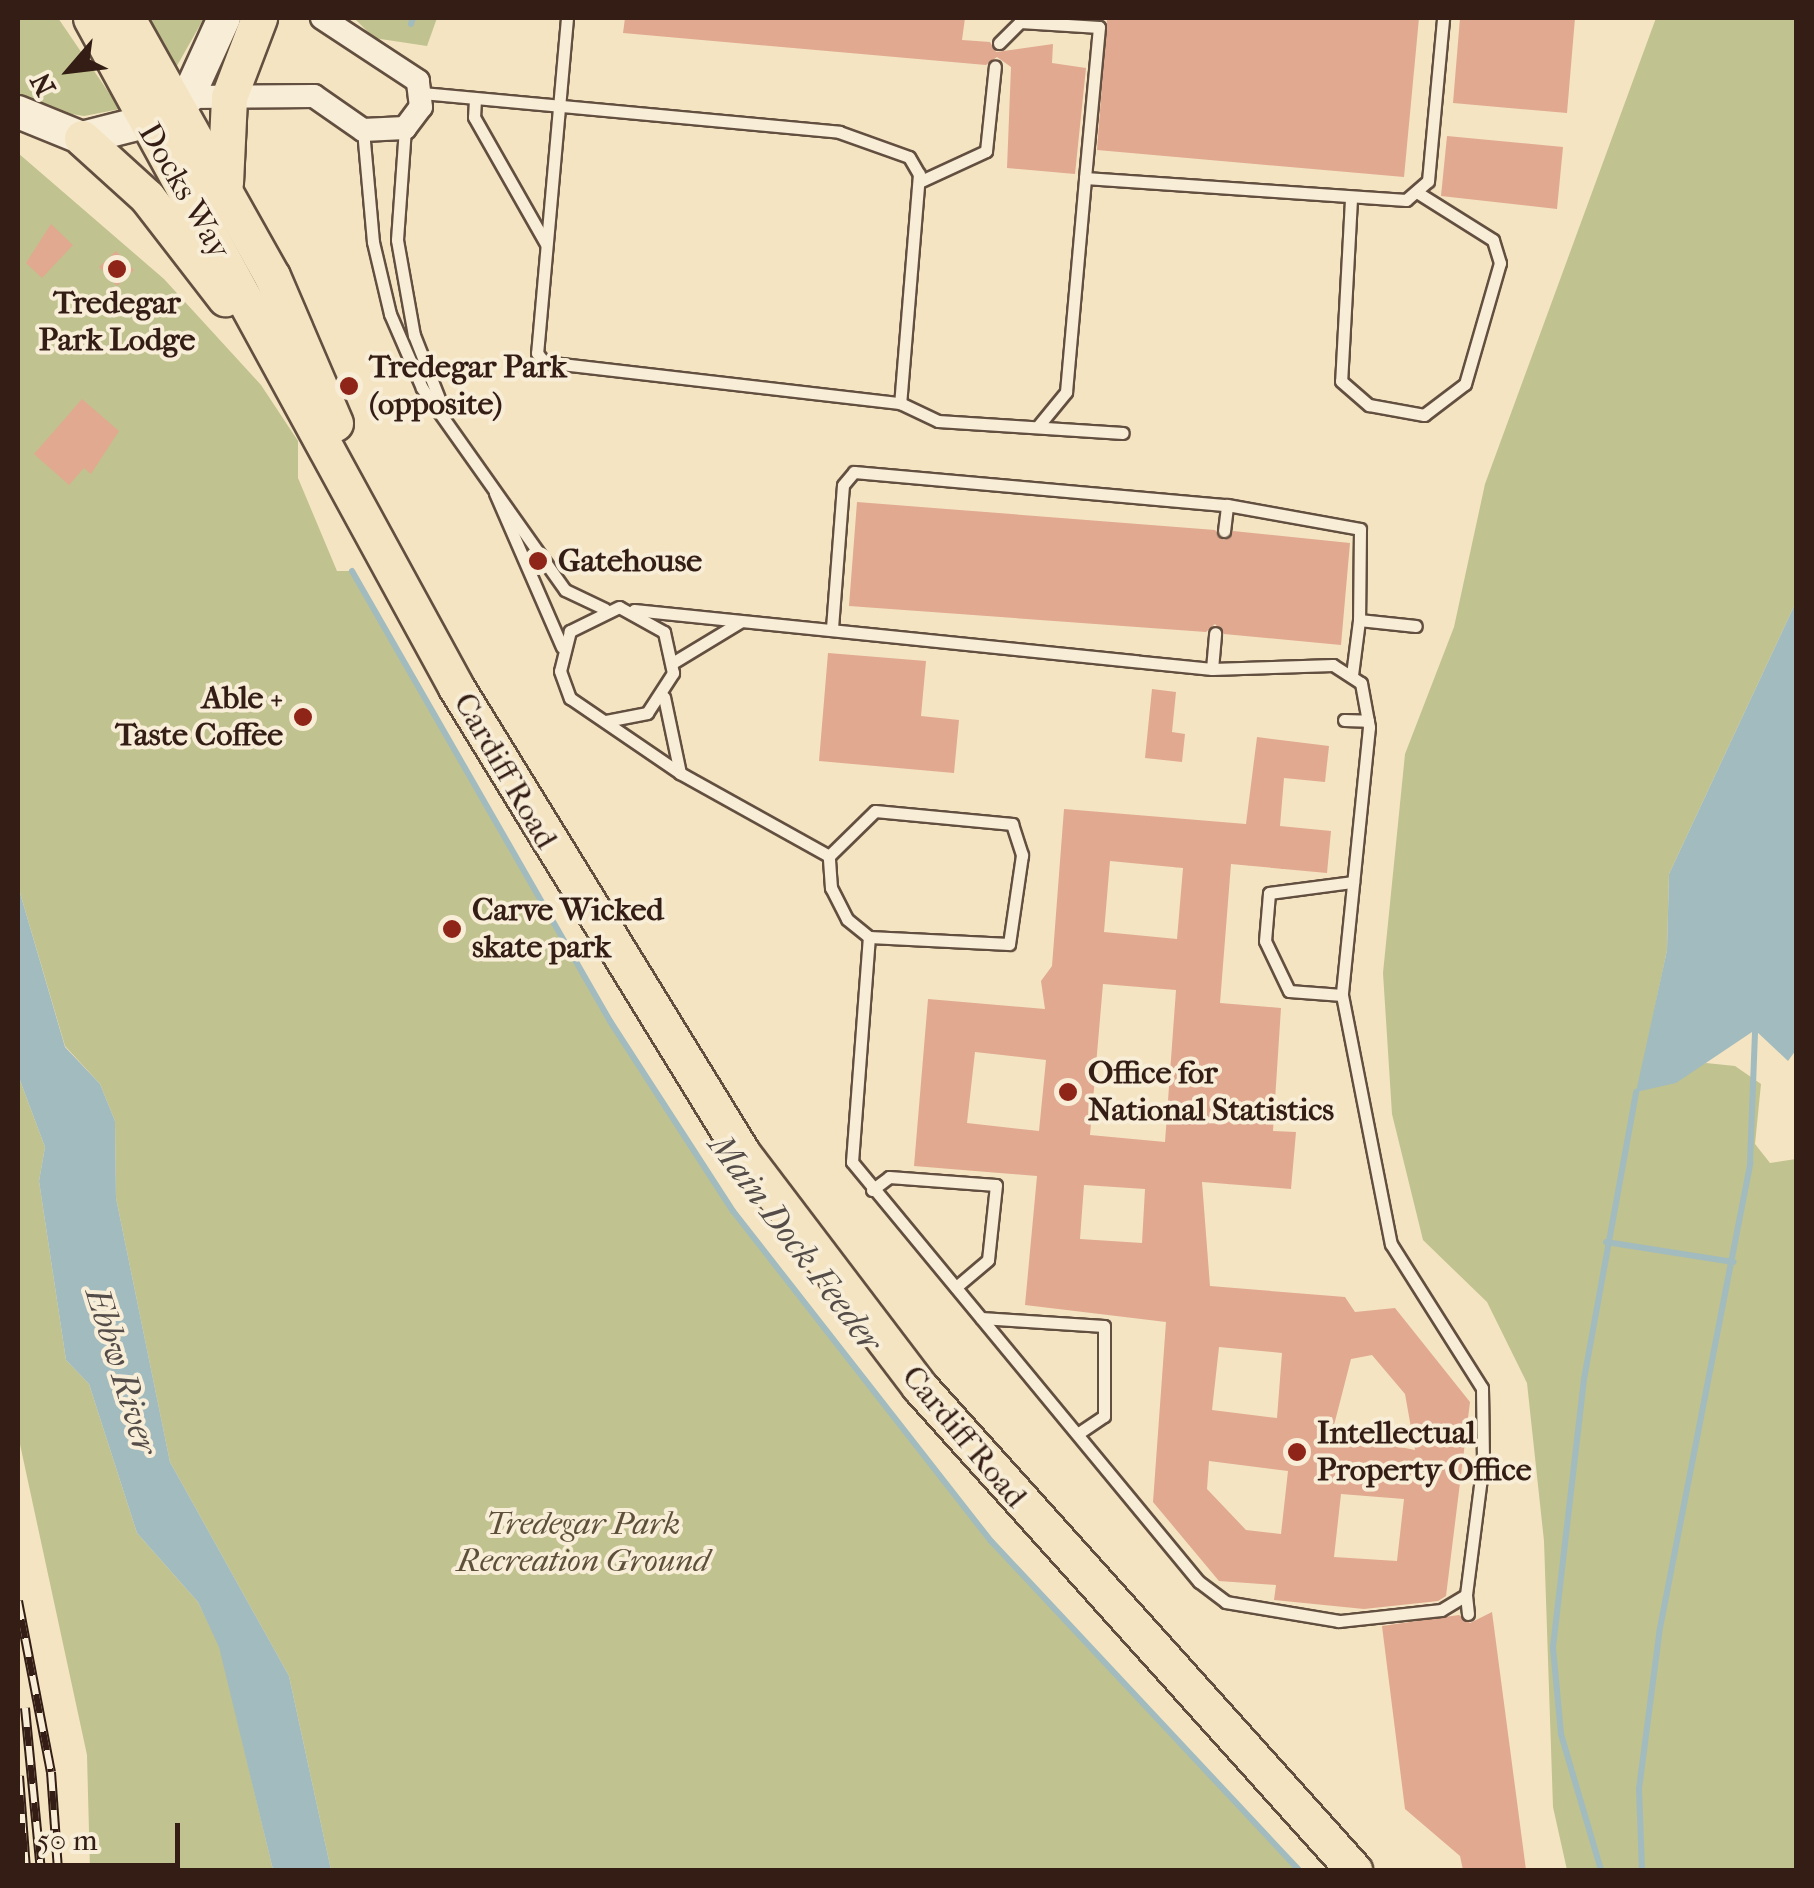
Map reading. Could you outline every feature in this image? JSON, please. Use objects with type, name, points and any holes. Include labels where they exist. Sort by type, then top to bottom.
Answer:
[{"type":"main road","name":"Docks Way","points":[[91,18],[145,122],[282,362]]},
{"type":"main road","name":"Docks Way","points":[[127,18],[182,101],[226,189]]},
{"type":"main road","points":[[82,138],[145,122],[182,101],[224,18]]},
{"type":"main road","points":[[226,189],[229,97],[258,18]]},
{"type":"main road","points":[[18,112],[82,138],[147,197],[282,362]]},
{"type":"main road","name":"Cardiff Road","points":[[226,189],[323,389],[359,495]]},
{"type":"main road","name":"Cardiff Road","points":[[282,362],[359,495],[555,858],[743,1154],[918,1386],[1354,1870]]},
{"type":"street","points":[[182,101],[314,96],[363,130],[405,128],[422,93],[406,70],[352,46],[322,18]]},
{"type":"lane","points":[[567,18],[537,353],[544,362],[900,403],[938,421],[1124,433]]},
{"type":"lane","points":[[1418,193],[1428,181],[1443,18]]},
{"type":"lane","points":[[999,43],[1020,22],[1099,28],[1066,392],[1048,423],[1030,427]]},
{"type":"lane","points":[[918,182],[986,151],[995,66]]},
{"type":"lane","points":[[422,93],[839,132],[909,157],[918,182],[900,403]]},
{"type":"lane","points":[[475,99],[474,117],[546,244]]},
{"type":"lane","points":[[405,128],[397,240],[414,334],[448,421]]},
{"type":"lane","points":[[363,130],[390,314],[448,421],[495,493],[562,647],[566,690],[680,773],[830,856]]},
{"type":"lane","points":[[1085,178],[1351,199],[1418,193],[1493,240],[1500,262],[1465,384],[1424,415],[1369,405],[1341,381],[1351,199]]},
{"type":"lane","points":[[832,628],[843,485],[854,472],[1227,505],[1360,530],[1359,620],[1352,675],[1368,721],[1342,995],[1391,1244],[1482,1388],[1483,1462],[1466,1595],[1468,1614]]},
{"type":"lane","points":[[495,493],[520,515],[565,590],[605,608],[832,628],[1212,670],[1333,665],[1352,675]]},
{"type":"lane","points":[[1224,530],[1227,505]]},
{"type":"lane","points":[[562,647],[577,623],[605,608]]},
{"type":"lane","points":[[634,610],[664,632],[674,662],[664,697],[680,773]]},
{"type":"lane","points":[[674,662],[744,620]]},
{"type":"lane","points":[[1359,620],[1416,626]]},
{"type":"lane","points":[[1212,670],[1215,633]]},
{"type":"lane","points":[[606,721],[647,714],[664,697]]},
{"type":"lane","points":[[1344,720],[1368,721]]},
{"type":"lane","points":[[868,937],[1009,944],[1022,835],[1012,824],[874,811],[844,832],[830,856],[831,888],[868,937],[852,1162],[1198,1582],[1226,1602],[1338,1621],[1440,1610],[1466,1595]]},
{"type":"lane","points":[[1342,995],[1289,991],[1265,941],[1269,893],[1352,882]]},
{"type":"lane","points":[[872,1190],[888,1177],[996,1185],[988,1260],[956,1287]]},
{"type":"lane","points":[[982,1318],[1104,1326],[1104,1416],[1077,1434]]},
{"type":"green space","points":[[18,18],[58,18],[120,109],[84,116],[40,109],[18,93]]},
{"type":"green space","points":[[148,18],[204,18],[174,71],[148,22]]},
{"type":"green space","points":[[354,18],[437,18],[427,46],[374,38]]},
{"type":"green space","points":[[1656,18],[1796,18],[1796,602],[1669,874],[1667,950],[1637,1092],[1706,1063],[1735,1066],[1761,1084],[1755,1144],[1770,1163],[1796,1159],[1796,1870],[1567,1870],[1553,1807],[1544,1541],[1527,1383],[1487,1302],[1423,1240],[1392,1114],[1383,973],[1405,754],[1454,627],[1485,484]]},
{"type":"green space","name":"Tredegar Park Recreation Ground","points":[[18,153],[164,279],[261,385],[298,441],[298,478],[337,571],[352,571],[610,1021],[733,1211],[992,1542],[1299,1870],[331,1870],[289,1676],[170,1462],[116,1198],[115,1121],[100,1084],[65,1046],[18,886]]},
{"type":"green space","points":[[18,1075],[45,1147],[39,1181],[66,1360],[89,1384],[137,1533],[198,1602],[220,1647],[273,1870],[90,1870],[87,1755],[18,1435]]},
{"type":"water","points":[[1796,602],[1796,1050],[1788,1061],[1755,1030],[1676,1083],[1636,1092],[1667,950],[1669,874]]},
{"type":"water","name":"Ebbw River","points":[[18,886],[65,1047],[100,1084],[115,1121],[116,1198],[170,1462],[289,1676],[331,1870],[273,1870],[219,1647],[198,1602],[137,1533],[89,1384],[66,1360],[39,1181],[45,1147],[18,1075]]},
{"type":"building","points":[[625,18],[965,18],[962,40],[990,42],[996,52],[1053,44],[1052,63],[1086,68],[1075,174],[1007,168],[1011,67],[997,57],[986,65],[623,33]]},
{"type":"building","points":[[1107,18],[1419,18],[1404,177],[1097,150]]},
{"type":"building","points":[[1460,18],[1575,18],[1567,113],[1453,103]]},
{"type":"building","points":[[1447,136],[1563,147],[1557,209],[1441,196]]},
{"type":"building","points":[[51,224],[73,245],[42,278],[26,263]]},
{"type":"building","name":"Tredegar Park Lodge","points":[[116,251],[134,270],[117,286],[99,267]]},
{"type":"building","points":[[82,399],[119,431],[91,474],[84,468],[69,485],[34,454]]},
{"type":"building","points":[[857,502],[1215,530],[1224,540],[1233,531],[1350,543],[1341,645],[1224,634],[1215,624],[1206,632],[849,606]]},
{"type":"building","points":[[828,653],[926,661],[921,716],[959,720],[954,773],[819,761]]},
{"type":"building","points":[[1152,689],[1176,692],[1172,732],[1185,734],[1182,762],[1145,758]]},
{"type":"building","points":[[1257,737],[1329,746],[1325,782],[1284,778],[1280,826],[1331,831],[1327,873],[1231,864],[1220,1003],[1281,1008],[1273,1131],[1296,1132],[1291,1189],[1202,1182],[1210,1286],[1345,1297],[1355,1312],[1395,1308],[1470,1402],[1446,1596],[1438,1601],[1364,1609],[1274,1600],[1276,1585],[1219,1581],[1153,1502],[1166,1322],[1025,1305],[1037,1176],[914,1166],[928,999],[1045,1009],[1041,981],[1052,966],[1064,809],[1246,824]],"holes":[[[1110,861],[1183,868],[1177,939],[1104,932]],[[1103,984],[1176,990],[1165,1142],[1090,1135]],[[975,1052],[1046,1060],[1039,1131],[967,1123]],[[1084,1185],[1145,1189],[1142,1243],[1080,1239]],[[1219,1347],[1282,1353],[1277,1418],[1212,1410]],[[1372,1355],[1405,1394],[1415,1450],[1332,1433],[1351,1359]],[[1209,1461],[1288,1471],[1281,1534],[1246,1530],[1207,1489]],[[1341,1494],[1404,1499],[1397,1561],[1334,1557]]]},
{"type":"building","points":[[1492,1612],[1526,1870],[1463,1870],[1460,1856],[1405,1809],[1382,1626],[1459,1615],[1470,1623]]},
{"type":"waterway","points":[[411,24],[413,18]]},
{"type":"waterway","name":"Main Dock Feeder","points":[[352,571],[610,1021],[733,1211],[992,1542],[1299,1870]]},
{"type":"waterway","points":[[1642,1870],[1639,1789],[1660,1628],[1750,1163],[1755,1030]]},
{"type":"waterway","points":[[1601,1870],[1561,1734],[1553,1647],[1584,1379],[1636,1092]]},
{"type":"waterway","points":[[1606,1242],[1733,1262]]},
{"type":"railway","points":[[18,1601],[51,1772],[58,1870]]},
{"type":"railway","points":[[25,1708],[41,1870]]},
{"type":"railway","points":[[19,1776],[26,1870]]},
{"type":"place","name":"Tredegar Park Lodge","points":[[117,269]]},
{"type":"place","name":"Tredegar Park (opposite)","points":[[349,386]]},
{"type":"place","name":"Gatehouse","points":[[538,561]]},
{"type":"place","name":"Able + Taste Coffee","points":[[303,717]]},
{"type":"place","name":"Carve Wicked skate park","points":[[452,929]]},
{"type":"place","name":"Office for National Statistics","points":[[1068,1092]]},
{"type":"place","name":"Intellectual Property Office","points":[[1297,1452]]}]
